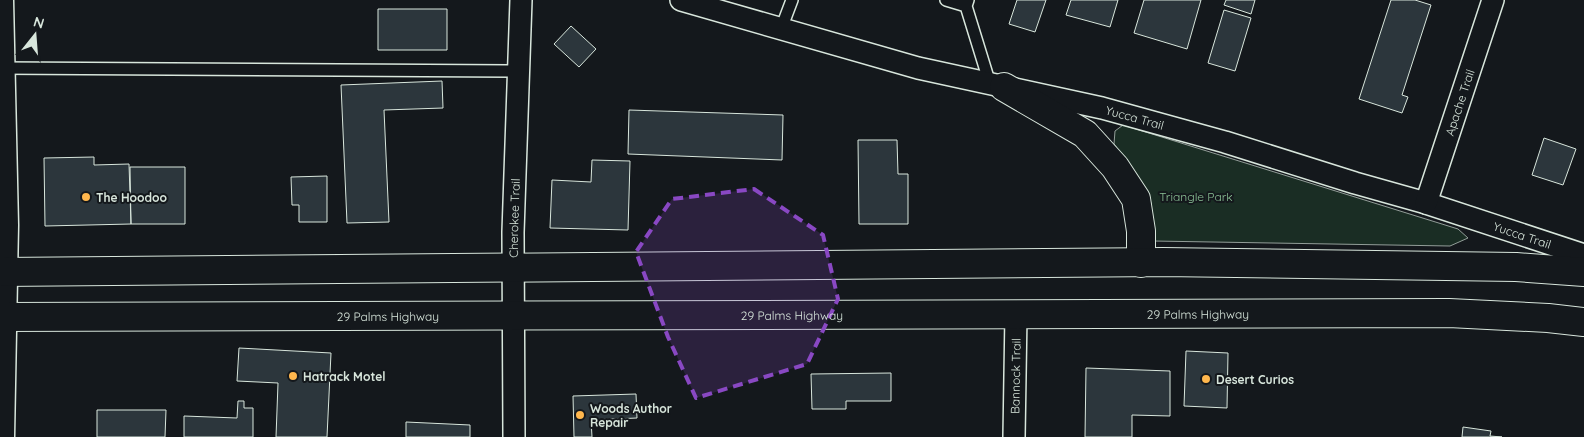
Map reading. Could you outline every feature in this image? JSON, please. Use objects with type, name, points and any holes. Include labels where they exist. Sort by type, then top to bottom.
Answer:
[{"type":"main road","points":[[997,85],[1085,134],[1114,167],[1136,199],[1142,231],[1141,263]]},
{"type":"main road","points":[[2,272],[1141,263],[1516,267],[1584,272]]},
{"type":"main road","name":"29 Palms Highway","points":[[1,317],[1449,313],[1548,318],[1584,322]]},
{"type":"street","points":[[0,0],[5,225],[1,317],[1,437]]},
{"type":"street","name":"Cherokee Trail","points":[[514,437],[513,232],[521,0]]},
{"type":"street","name":"Yucca Trail","points":[[681,0],[918,68],[1102,108],[1225,142],[1426,203],[1584,255]]},
{"type":"street","name":"Apache Trail","points":[[1426,203],[1493,0]]},
{"type":"street","name":"Bannock Trail","points":[[1014,437],[1016,314]]},
{"type":"lane","points":[[781,29],[792,0]]},
{"type":"lane","points":[[946,0],[967,3],[997,85]]},
{"type":"lane","points":[[1,68],[518,71]]},
{"type":"highlighted area","points":[[754,189],[823,235],[838,299],[807,364],[696,398],[668,337],[636,252],[672,199]]},
{"type":"green space","name":"Triangle Park","points":[[1123,125],[1458,229],[1468,238],[1450,246],[1153,241],[1151,203],[1137,176],[1114,144],[1115,131]]},
{"type":"building","points":[[1017,0],[1046,0],[1035,32],[1009,24]]},
{"type":"building","points":[[1071,0],[1118,0],[1110,27],[1066,15]]},
{"type":"building","points":[[1144,0],[1201,0],[1187,49],[1134,33]]},
{"type":"building","points":[[1226,0],[1255,0],[1251,14],[1224,5]]},
{"type":"building","points":[[1391,0],[1415,0],[1431,5],[1402,95],[1408,97],[1402,113],[1359,99]]},
{"type":"building","points":[[378,9],[447,9],[447,50],[378,50]]},
{"type":"building","points":[[1224,10],[1251,18],[1235,71],[1208,63]]},
{"type":"building","points":[[571,26],[596,49],[579,67],[554,44]]},
{"type":"building","points":[[442,81],[443,108],[384,110],[389,222],[347,223],[341,85]]},
{"type":"building","points":[[629,110],[783,115],[782,160],[628,154]]},
{"type":"building","points":[[1544,138],[1576,149],[1563,185],[1532,175]]},
{"type":"building","points":[[858,140],[897,140],[898,174],[908,174],[908,224],[859,224]]},
{"type":"building","points":[[94,157],[94,165],[129,164],[131,224],[45,226],[44,158]]},
{"type":"building","points":[[592,160],[630,161],[628,230],[550,228],[552,180],[591,182]]},
{"type":"building","points":[[130,167],[185,167],[185,224],[131,224]]},
{"type":"building","points":[[327,176],[327,222],[299,222],[299,205],[292,205],[291,177]]},
{"type":"building","points":[[239,348],[331,353],[327,437],[276,437],[278,383],[237,381]]},
{"type":"building","name":"Desert Curios","points":[[1186,351],[1228,353],[1227,408],[1184,406]]},
{"type":"building","points":[[1086,368],[1170,371],[1170,416],[1132,415],[1132,437],[1085,437]]},
{"type":"building","points":[[891,373],[891,401],[846,401],[846,409],[812,409],[811,374]]},
{"type":"building","points":[[636,394],[637,418],[591,420],[592,437],[574,437],[573,396]]},
{"type":"building","points":[[238,401],[244,401],[244,408],[253,408],[253,437],[184,437],[184,416],[237,418]]},
{"type":"building","points":[[97,410],[166,410],[165,437],[97,437]]},
{"type":"building","points":[[406,422],[470,425],[470,437],[406,437]]},
{"type":"building","points":[[1463,427],[1491,431],[1490,436],[1502,437],[1462,437]]},
{"type":"place","name":"The Hoodoo","points":[[86,197]]},
{"type":"place","name":"Hatrack Motel","points":[[293,376]]},
{"type":"place","name":"Desert Curios","points":[[1206,379]]},
{"type":"place","name":"Woods Author Repair","points":[[580,415]]}]
